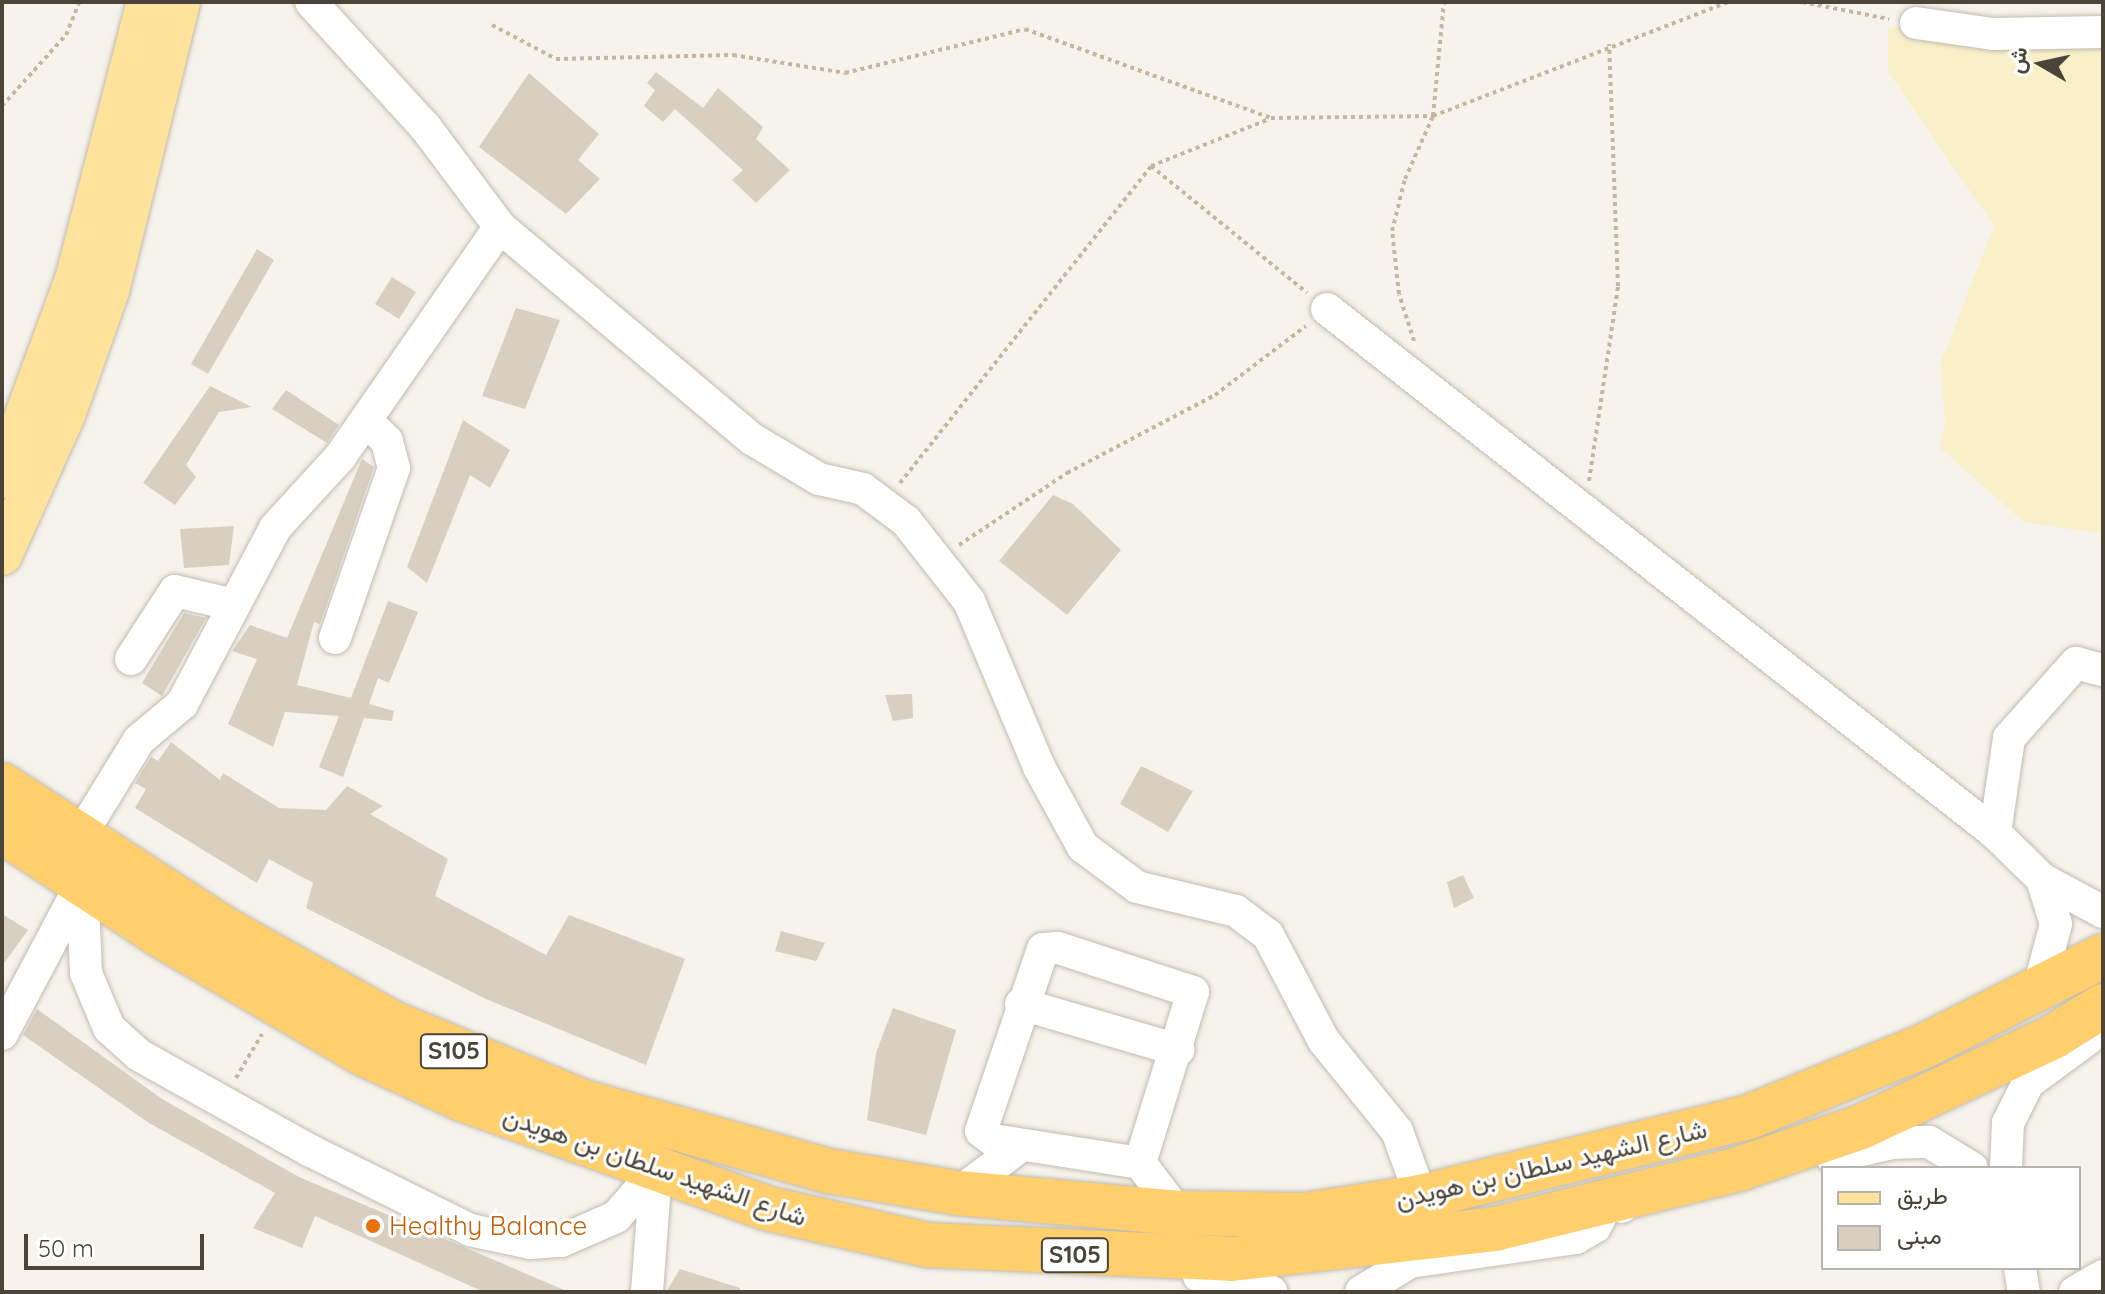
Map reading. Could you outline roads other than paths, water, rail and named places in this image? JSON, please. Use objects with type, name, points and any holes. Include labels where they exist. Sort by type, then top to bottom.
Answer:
[{"type":"highway","name":"شارع الشهيد سلطان بن هويدن","points":[[2,785],[298,972],[484,1064],[739,1149],[958,1193],[1178,1213],[1305,1215],[1421,1197],[1746,1118],[2038,991],[2103,956]]},
{"type":"highway","name":"شارع الشهيد سلطان بن هويدن","points":[[6,838],[364,1054],[462,1099],[656,1171],[775,1210],[927,1245],[1132,1259],[1340,1251],[1495,1229],[1607,1204],[1739,1169],[1861,1127],[2053,1037],[2103,1006]]},
{"type":"highway","points":[[775,1210],[769,1188],[786,1179],[892,1198],[958,1193]]},
{"type":"main road","points":[[2,478],[75,280],[147,2]]},
{"type":"main road","points":[[2,555],[65,415],[109,291],[180,2]]},
{"type":"street","points":[[311,2],[426,128],[500,227],[752,439],[819,479],[863,489],[906,521],[969,601],[1039,767],[1083,847],[1137,887],[1236,911],[1268,935],[1324,1041],[1397,1131],[1421,1197]]},
{"type":"street","points":[[1916,23],[1993,34],[2103,32]]},
{"type":"street","points":[[80,836],[139,740],[182,704],[275,528],[366,421],[500,227]]},
{"type":"street","points":[[1327,309],[1584,507],[1995,833],[2042,879],[2103,912]]},
{"type":"street","points":[[335,638],[394,468],[387,441],[366,421]]},
{"type":"street","points":[[131,659],[175,591],[234,605]]},
{"type":"street","points":[[1995,833],[2009,738],[2076,663],[2103,670]]},
{"type":"street","points":[[2038,991],[2056,924],[2042,879]]},
{"type":"street","points":[[2,1034],[82,884]]},
{"type":"street","points":[[82,884],[86,973],[98,1012],[139,1055],[362,1177],[500,1239],[561,1241],[590,1232],[616,1217],[656,1171]]},
{"type":"street","points":[[1140,1163],[1194,998],[1187,987],[1058,948],[1038,954],[981,1125],[993,1140],[1140,1163],[1178,1213]]},
{"type":"street","points":[[1021,1004],[1178,1050]]},
{"type":"street","points":[[2006,1166],[2008,1123],[2028,1083],[2103,1030]]},
{"type":"street","points":[[1361,1292],[1410,1262],[1576,1238],[1595,1227],[1607,1204],[1674,1207],[1892,1143],[1929,1142],[1969,1166]]},
{"type":"street","points":[[958,1193],[1022,1145]]},
{"type":"street","points":[[647,1292],[656,1171]]},
{"type":"street","points":[[1132,1259],[1168,1276],[1221,1276],[1272,1292]]},
{"type":"street","points":[[2020,1270],[2024,1292]]},
{"type":"street","points":[[2075,1292],[2103,1276]]},
{"type":"place","name":"Healthy Balance","points":[[373,1226]]}]
